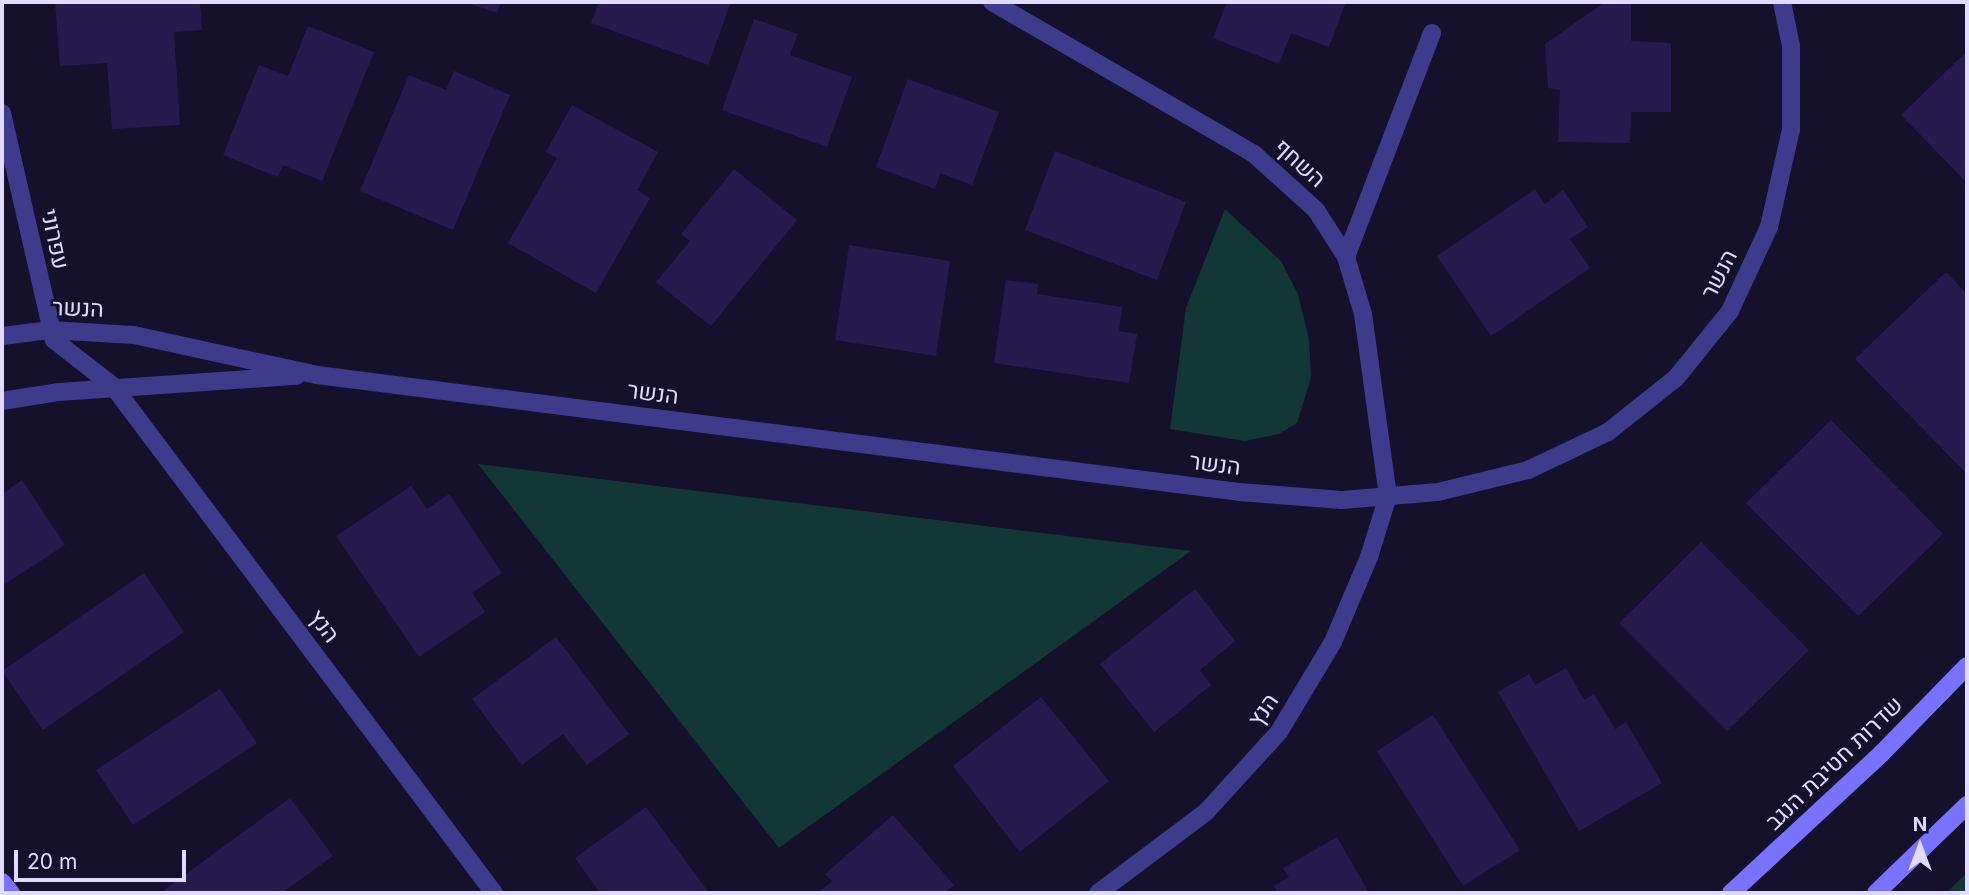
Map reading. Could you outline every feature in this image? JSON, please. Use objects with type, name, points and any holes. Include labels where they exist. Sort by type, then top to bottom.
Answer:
[{"type":"main road","name":"שדרות חטיבת הנגב","points":[[1737,891],[1967,666]]},
{"type":"main road","points":[[1876,893],[1967,805]]},
{"type":"main road","points":[[2,882],[10,893]]},
{"type":"street","name":"השחף","points":[[992,2],[1254,154],[1298,189],[1333,232],[1346,257],[1363,314],[1388,496]]},
{"type":"street","name":"הנשר","points":[[2,337],[50,330],[134,335],[317,375],[1239,492],[1342,500],[1438,492],[1528,470],[1608,432],[1676,378],[1730,311],[1769,227],[1791,130],[1791,46],[1782,2]]},
{"type":"street","points":[[1346,257],[1432,33]]},
{"type":"street","name":"עפרוני","points":[[2,113],[50,330],[61,348],[114,389]]},
{"type":"street","name":"הנשר","points":[[2,401],[114,389],[317,375]]},
{"type":"street","name":"הנץ","points":[[114,389],[494,893]]},
{"type":"street","name":"הנץ","points":[[1098,893],[1206,812],[1279,732],[1343,619],[1388,496]]},
{"type":"green space","points":[[1225,209],[1281,261],[1298,294],[1309,339],[1311,378],[1297,423],[1279,434],[1245,441],[1170,429],[1186,308]]},
{"type":"green space","points":[[478,464],[1191,551],[779,848]]},
{"type":"green space","points":[[1967,873],[1967,893],[1946,893]]},
{"type":"building","points":[[55,2],[200,2],[202,30],[174,32],[180,125],[112,129],[107,63],[60,66]]},
{"type":"building","points":[[465,2],[501,2],[497,13]]},
{"type":"building","points":[[599,2],[731,2],[708,65],[591,23]]},
{"type":"building","points":[[1227,2],[1346,2],[1329,47],[1291,33],[1279,64],[1213,38]]},
{"type":"building","points":[[1605,2],[1631,2],[1631,41],[1671,43],[1671,112],[1631,112],[1630,143],[1558,142],[1560,90],[1548,88],[1545,44]]},
{"type":"building","points":[[754,19],[798,34],[790,55],[852,77],[827,147],[722,110]]},
{"type":"building","points":[[308,26],[374,52],[322,181],[283,165],[278,177],[223,155],[259,65],[288,76]]},
{"type":"building","points":[[1967,51],[1967,183],[1901,115]]},
{"type":"building","points":[[454,71],[510,95],[453,230],[360,191],[409,75],[446,90]]},
{"type":"building","points":[[908,79],[999,112],[972,185],[940,173],[935,189],[876,167]]},
{"type":"building","points":[[572,105],[658,152],[637,190],[650,198],[596,293],[508,243],[557,158],[546,152]]},
{"type":"building","points":[[1055,151],[1186,202],[1157,280],[1025,230]]},
{"type":"building","points":[[734,169],[797,220],[711,326],[656,282],[690,241],[681,234]]},
{"type":"building","points":[[1535,189],[1545,204],[1563,190],[1588,227],[1570,239],[1590,268],[1491,336],[1437,256]]},
{"type":"building","points":[[849,245],[950,261],[936,356],[835,340]]},
{"type":"building","points":[[1946,272],[1967,294],[1967,474],[1855,359]]},
{"type":"building","points":[[1006,280],[1038,284],[1037,294],[1122,307],[1119,331],[1137,334],[1129,383],[994,363]]},
{"type":"building","points":[[1831,420],[1943,534],[1858,616],[1746,503]]},
{"type":"building","points":[[22,480],[65,545],[2,586],[2,494]]},
{"type":"building","points":[[411,486],[427,509],[449,494],[502,573],[472,593],[485,612],[419,657],[336,536]]},
{"type":"building","points":[[1701,542],[1809,650],[1727,731],[1619,623]]},
{"type":"building","points":[[144,573],[184,632],[43,730],[2,671]]},
{"type":"building","points":[[1195,589],[1235,641],[1200,670],[1211,685],[1154,732],[1100,664]]},
{"type":"building","points":[[556,637],[629,734],[587,765],[563,734],[522,765],[472,699]]},
{"type":"building","points":[[1566,668],[1584,700],[1594,694],[1615,729],[1626,722],[1662,783],[1579,831],[1498,692],[1529,674],[1535,685]]},
{"type":"building","points":[[220,689],[257,743],[133,825],[96,770]]},
{"type":"building","points":[[1041,697],[1109,781],[1020,852],[953,766]]},
{"type":"building","points":[[1433,715],[1520,850],[1463,886],[1377,751]]},
{"type":"building","points":[[290,798],[333,856],[282,893],[160,893]]},
{"type":"building","points":[[646,807],[709,893],[600,893],[575,858]]},
{"type":"building","points":[[893,815],[954,885],[944,893],[818,893],[832,881],[825,874]]},
{"type":"building","points":[[1337,837],[1369,893],[1278,893],[1274,886],[1289,877],[1283,868]]}]
